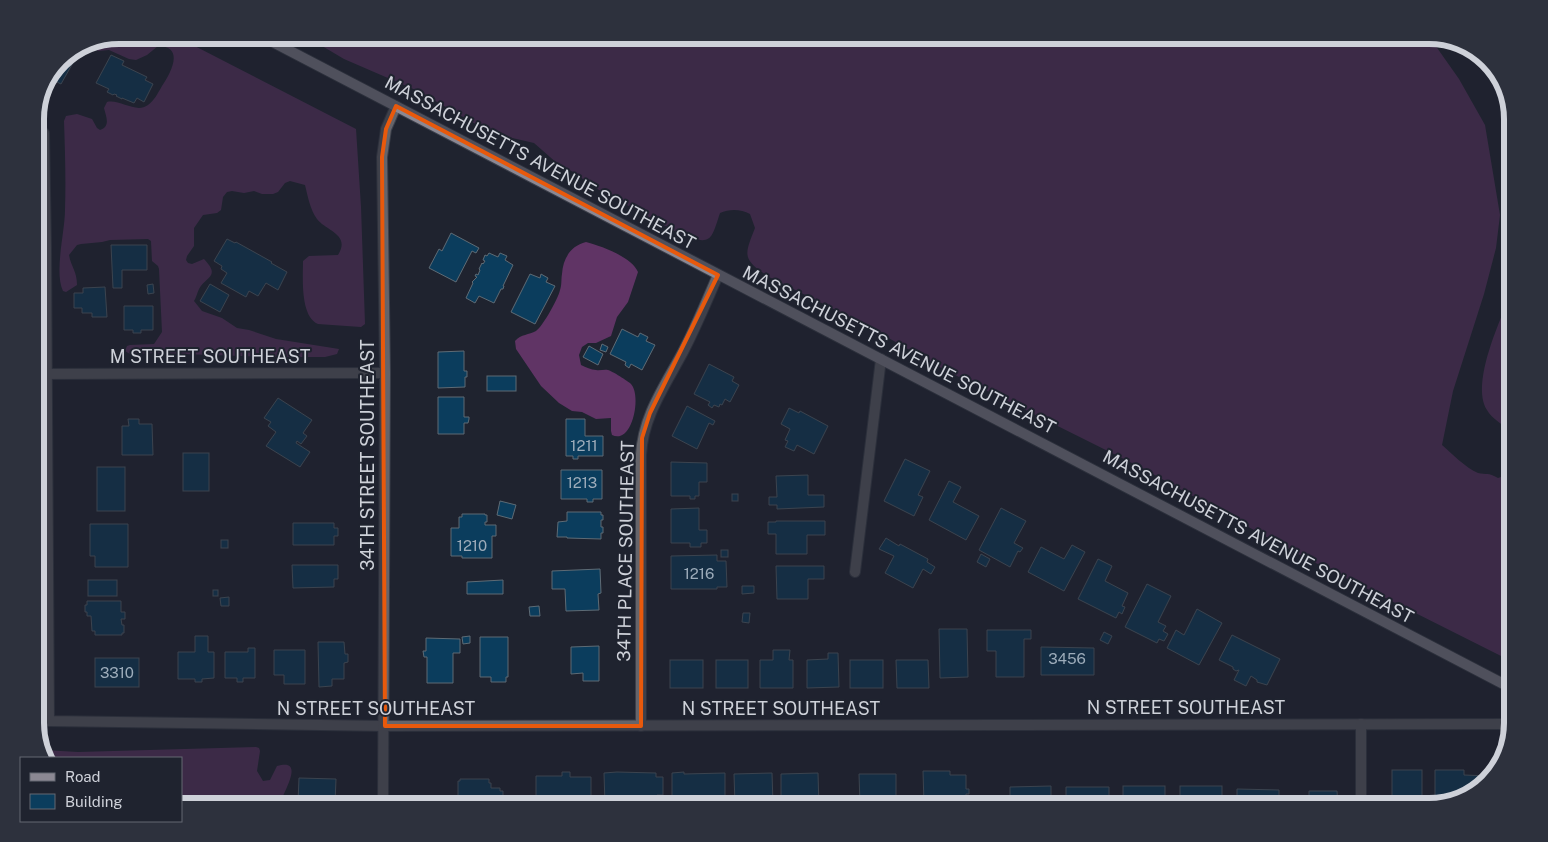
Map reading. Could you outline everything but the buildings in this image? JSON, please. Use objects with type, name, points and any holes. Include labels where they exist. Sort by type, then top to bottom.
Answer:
[{"type":"street","name":"MASSACHUSETTS AVENUE SOUTHEAST","points":[[277,44],[1504,684]]},
{"type":"street","name":"34TH STREET SOUTHEAST","points":[[384,798],[385,373],[382,157],[386,129],[396,106]]},
{"type":"street","name":"34TH PLACE SOUTHEAST","points":[[641,726],[642,438],[650,413],[696,324],[718,275]]},
{"type":"street","points":[[44,284],[47,374]]},
{"type":"street","points":[[854,572],[881,360]]},
{"type":"street","name":"M STREET SOUTHEAST","points":[[47,374],[385,373]]},
{"type":"street","name":"N STREET SOUTHEAST","points":[[47,374],[49,721],[385,726],[1504,724]]},
{"type":"street","points":[[1361,724],[1361,798]]},
{"type":"highlighted area","points":[[396,106],[718,275],[650,413],[642,438],[641,726],[385,726],[382,157],[386,129]]},
{"type":"shaded area","points":[[191,44],[356,129],[365,324],[361,327],[318,324],[312,320],[308,313],[303,286],[303,261],[309,256],[338,255],[341,242],[336,234],[317,219],[311,207],[305,185],[290,181],[273,194],[262,194],[254,191],[244,193],[227,192],[223,197],[221,210],[217,213],[203,215],[194,228],[194,246],[186,260],[192,264],[204,259],[211,269],[211,276],[199,289],[194,301],[202,311],[222,318],[237,328],[276,339],[339,349],[337,354],[325,357],[268,357],[154,353],[130,354],[125,351],[127,346],[130,345],[154,344],[162,332],[159,269],[152,261],[151,241],[148,239],[110,240],[77,245],[69,255],[77,285],[66,292],[63,291],[60,263],[65,219],[64,121],[66,116],[77,114],[92,119],[97,128],[103,129],[107,124],[104,108],[107,102],[117,102],[138,108],[148,105],[166,81],[174,61],[174,55],[166,47],[158,46],[147,55],[136,60],[109,50],[98,51],[96,47],[104,45]]},
{"type":"shaded area","points":[[319,44],[1435,44],[1459,79],[1485,125],[1500,215],[1496,248],[1484,294],[1453,391],[1442,445],[1473,471],[1498,478],[1504,476],[1504,657],[1288,549],[1144,469],[943,369],[864,324],[769,277],[754,266],[748,256],[747,251],[755,228],[750,214],[735,210],[720,213],[712,235],[705,240],[682,235],[590,185],[577,174],[558,164],[534,143],[491,133],[418,91],[344,59]]},
{"type":"shaded area","points":[[586,242],[623,257],[638,272],[628,302],[617,317],[611,336],[596,343],[588,343],[582,347],[579,355],[581,365],[592,370],[610,371],[631,384],[634,390],[635,408],[633,418],[625,433],[619,436],[612,435],[611,418],[596,419],[582,412],[572,411],[559,403],[541,386],[516,349],[515,341],[536,331],[553,306],[559,294],[563,268],[568,254],[580,244]]},
{"type":"shaded area","points":[[1504,310],[1504,426],[1489,413],[1483,398],[1482,383],[1495,332]]},
{"type":"shaded area","points":[[256,747],[260,751],[257,771],[263,781],[270,780],[277,766],[286,765],[291,767],[292,772],[282,798],[182,798],[182,757],[52,757],[49,750],[78,752]]}]
